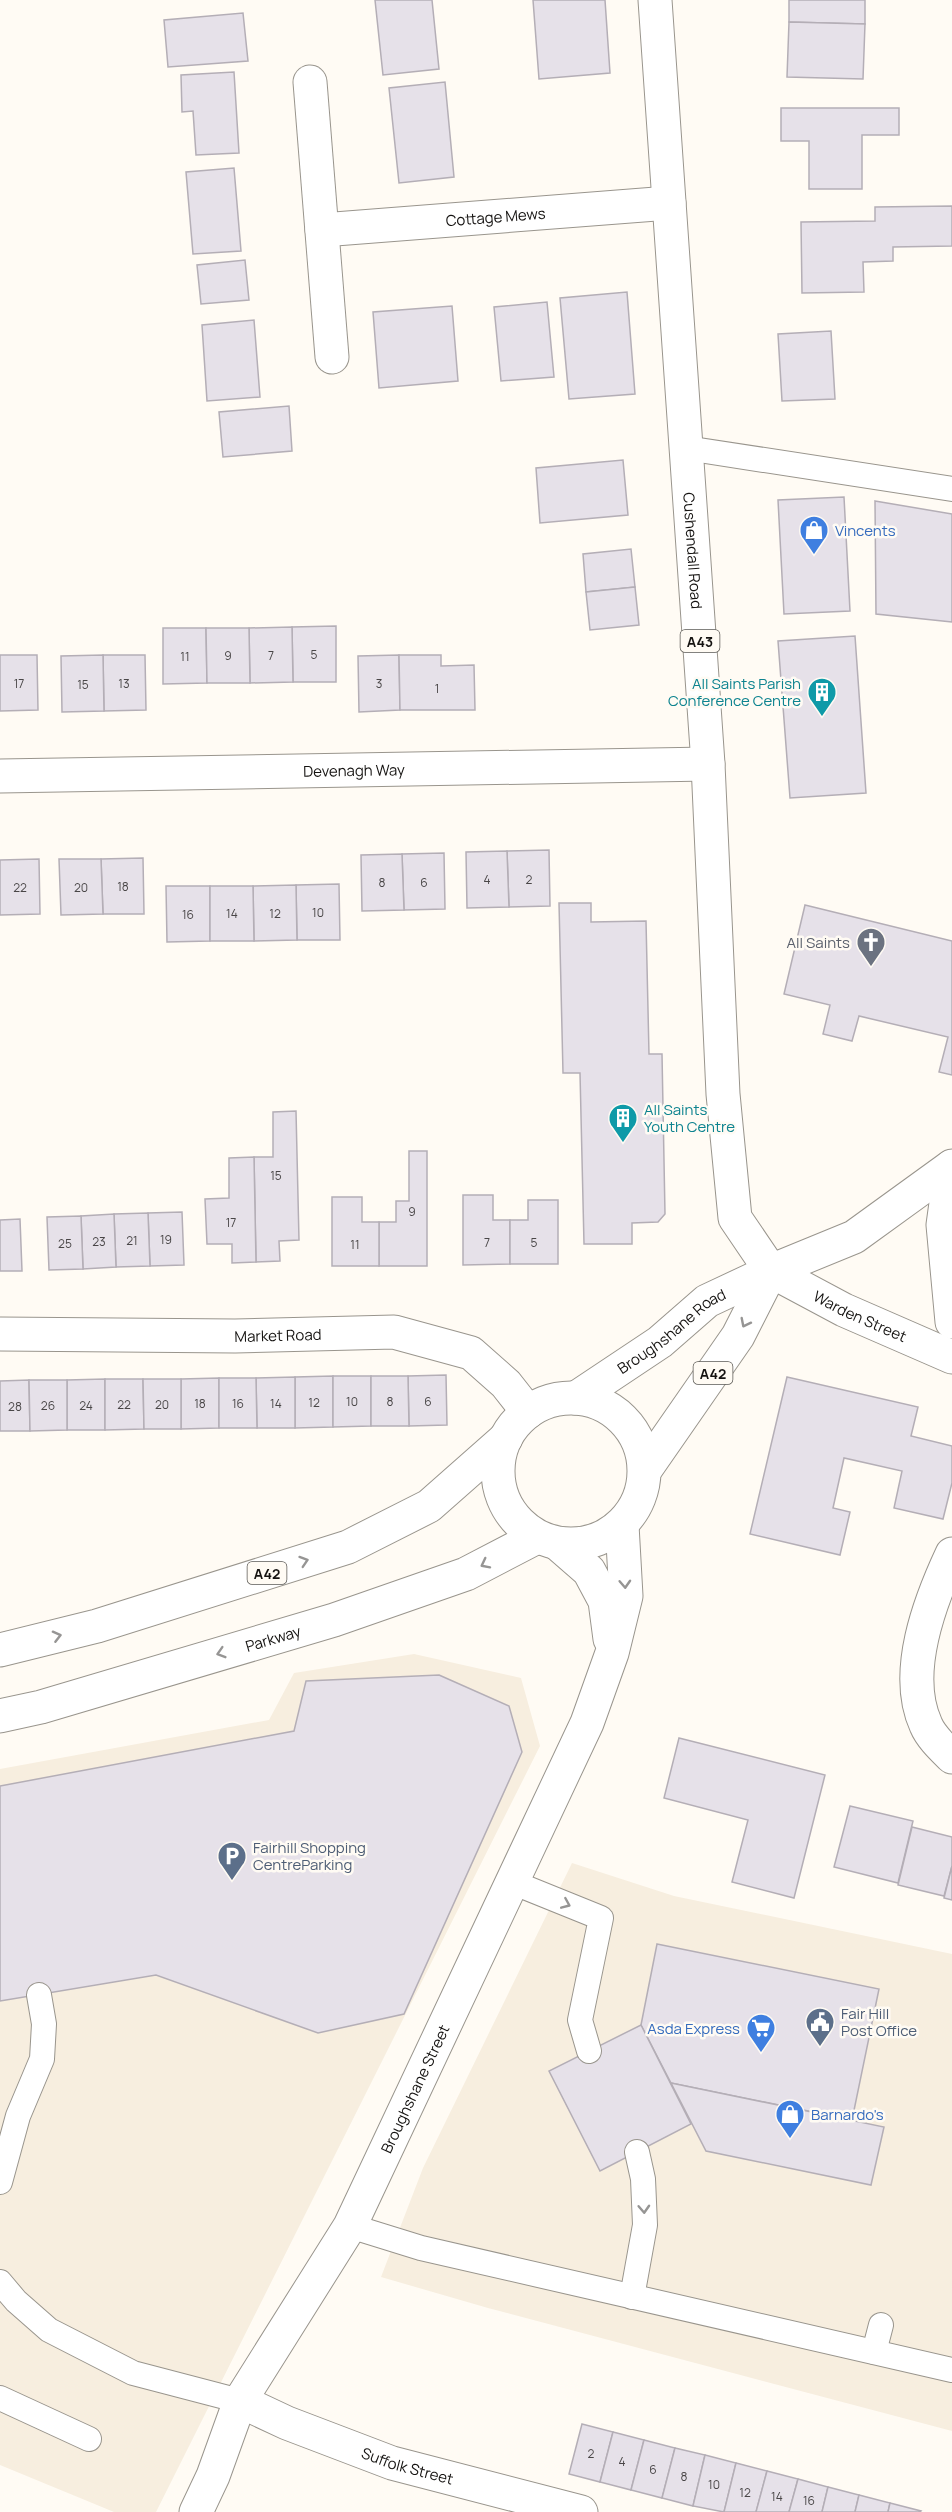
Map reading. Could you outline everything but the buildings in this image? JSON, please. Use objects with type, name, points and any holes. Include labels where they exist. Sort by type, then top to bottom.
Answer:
[{"type":"street","name":"Cushendall Road","points":[[655,0],[708,764],[723,1094],[735,1218],[771,1271]]},
{"type":"street","points":[[310,82],[332,357]]},
{"type":"street","name":"Cottage Mews","points":[[322,230],[669,203]]},
{"type":"street","name":"Devenagh Way","points":[[0,776],[708,764]]},
{"type":"street","points":[[952,1166],[943,1224],[952,1322]]},
{"type":"street","name":"Broughshane Road","points":[[576,1398],[660,1342],[707,1301],[771,1271],[854,1237],[952,1166]]},
{"type":"street","name":"Broughshane Road","points":[[645,1470],[738,1336],[771,1271]]},
{"type":"street","name":"Warden Street","points":[[771,1271],[844,1310],[952,1357]]},
{"type":"street","name":"Market Road","points":[[0,1334],[235,1336],[394,1332],[471,1353],[506,1384],[528,1412]]},
{"type":"street","name":"A42","points":[[576,1398],[598,1403],[617,1414],[633,1430],[642,1450],[645,1470],[643,1490],[635,1509],[622,1525],[603,1538],[582,1544],[548,1541],[518,1522],[505,1504],[498,1482],[498,1459],[506,1438],[515,1424],[528,1412],[554,1400],[576,1398]]},
{"type":"street","name":"A42","points":[[0,1650],[98,1626],[348,1547],[429,1506],[506,1438]]},
{"type":"street","name":"Broughshane Street","points":[[196,2512],[213,2476],[240,2401],[350,2226],[587,1723],[612,1653],[626,1596],[622,1525]]},
{"type":"street","name":"Broughshane Street","points":[[548,1541],[589,1571],[605,1601],[612,1653]]},
{"type":"street","name":"Parkway","points":[[0,1716],[41,1707],[334,1620],[466,1574],[548,1541]]},
{"type":"street","points":[[952,1554],[943,1572],[919,1647],[917,1668],[919,1701],[926,1727],[952,1757]]},
{"type":"street","name":"Suffolk Street","points":[[240,2401],[287,2423],[392,2463],[581,2512]]},
{"type":"lane","points":[[686,448],[952,489]]},
{"type":"lane","points":[[512,1882],[601,1918],[580,2020],[589,2051]]},
{"type":"lane","points":[[0,2182],[18,2116],[42,2059],[44,2024],[39,1995]]},
{"type":"lane","points":[[632,2297],[645,2225],[643,2179],[637,2151]]},
{"type":"lane","points":[[350,2226],[421,2248],[952,2370]]},
{"type":"lane","points":[[0,2282],[8,2306],[133,2373],[240,2401]]},
{"type":"lane","points":[[874,2352],[881,2325]]},
{"type":"lane","points":[[0,2398],[89,2439]]},
{"type":"shaded area","points":[[414,1654],[521,1678],[540,1746],[156,2512],[114,2512],[0,2465],[0,1769],[269,1720],[294,1673]]},
{"type":"shaded area","points":[[572,1863],[674,1896],[952,1954],[952,2431],[488,2308],[381,2277],[423,2168]]},
{"type":"place","name":"Vincents","points":[[814,556]]},
{"type":"place","name":"All Saints Parish Conference Centre","points":[[822,718]]},
{"type":"place","name":"All Saints","points":[[871,968]]},
{"type":"place","name":"All Saints Youth Centre","points":[[623,1144]]},
{"type":"place","name":"Fairhill Shopping CentreParking","points":[[232,1882]]},
{"type":"place","name":"Fair Hill Post Office","points":[[820,2048]]},
{"type":"place","name":"Asda Express","points":[[761,2054]]},
{"type":"place","name":"Barnardo's","points":[[790,2140]]}]
